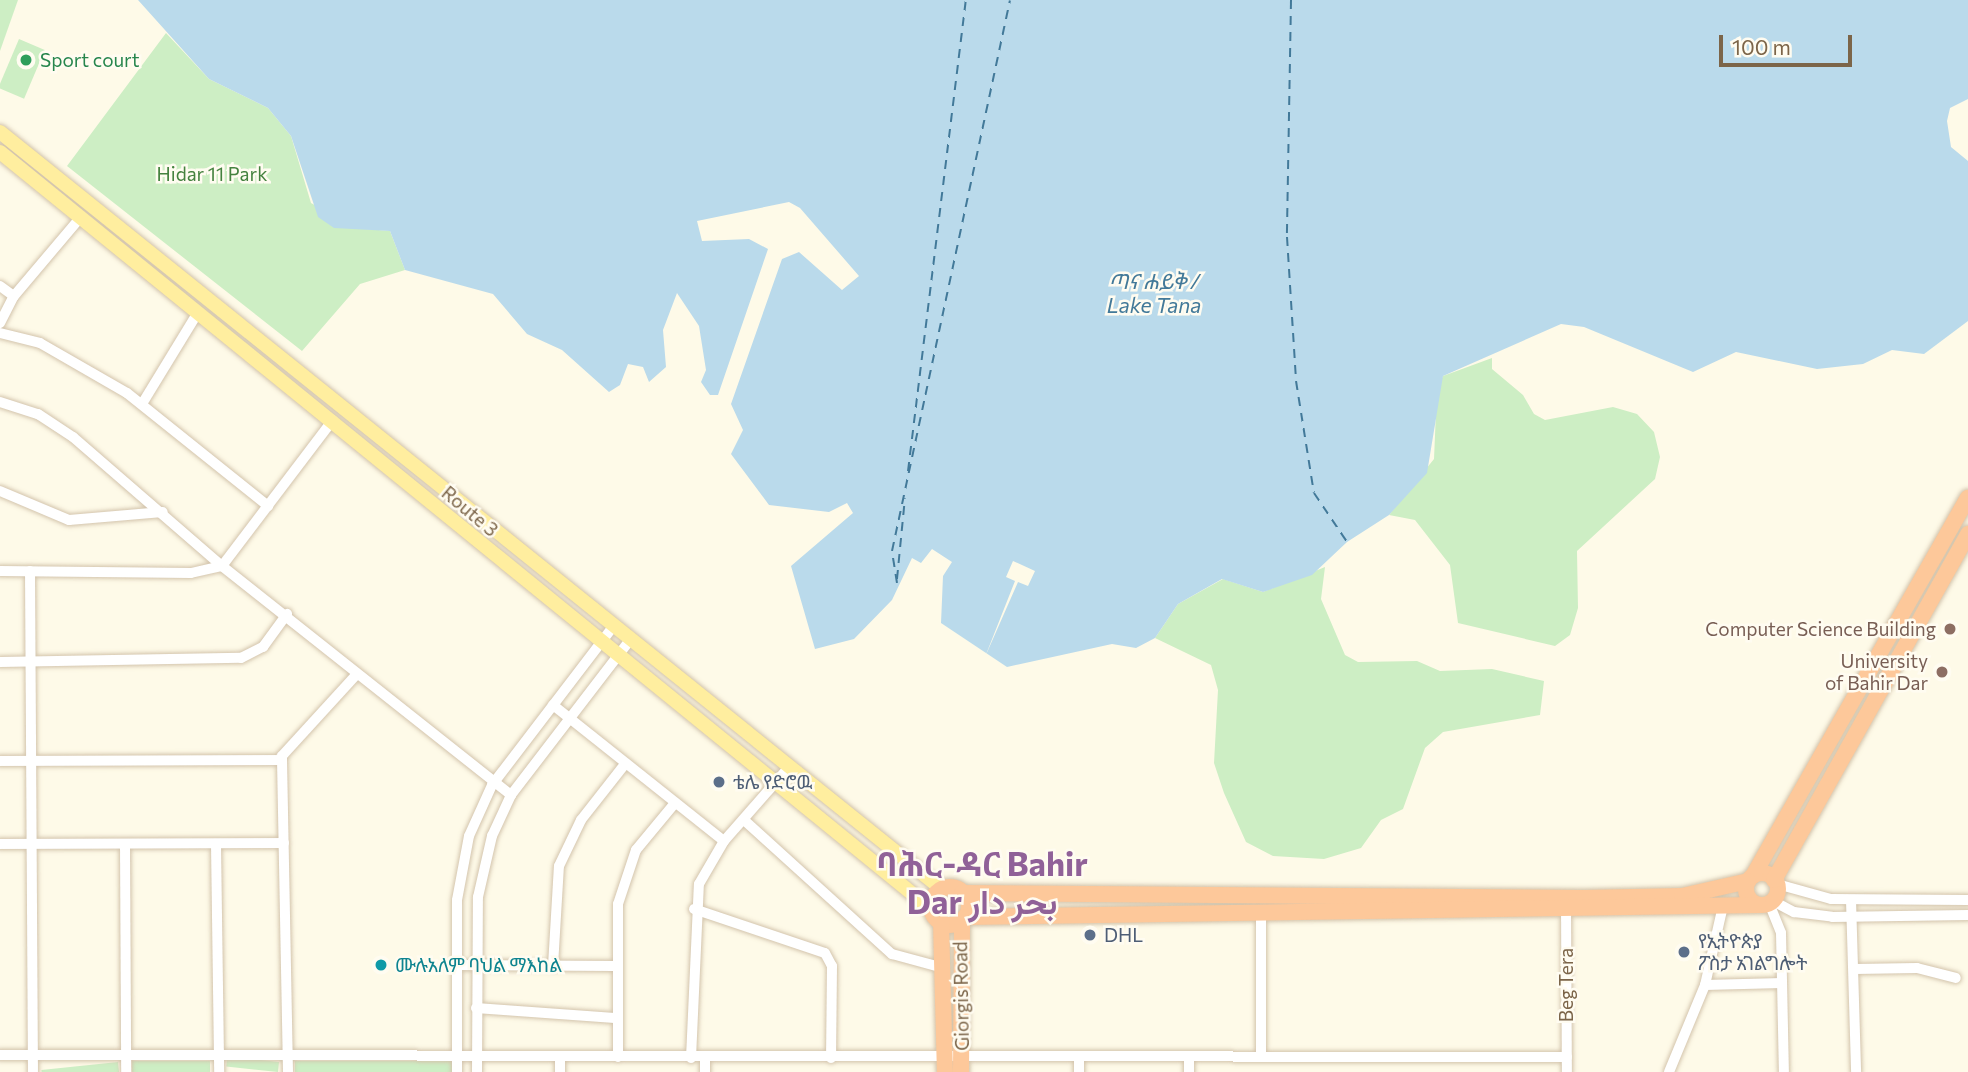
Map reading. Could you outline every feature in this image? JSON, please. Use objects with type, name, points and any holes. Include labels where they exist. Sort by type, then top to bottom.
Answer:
[{"type":"highway","points":[[1767,903],[1746,893],[1751,879],[1968,498]]},
{"type":"highway","points":[[1767,903],[1776,882],[1968,534]]},
{"type":"highway","points":[[1566,904],[1682,895],[1751,879],[1776,882]]},
{"type":"highway","points":[[954,1065],[936,916],[942,889],[1054,904],[1566,904],[1722,909],[1767,903]]},
{"type":"highway","name":"Giorgis Road","points":[[954,1065],[964,919],[962,892]]},
{"type":"highway","points":[[936,916],[964,919],[1054,904]]},
{"type":"main road","name":"Route 3","points":[[0,132],[612,628],[942,889]]},
{"type":"main road","points":[[0,152],[197,314],[333,420],[601,642],[779,779],[936,916]]},
{"type":"main road","points":[[180,299],[191,285]]},
{"type":"main road","points":[[311,403],[321,390]]},
{"type":"main road","points":[[403,479],[414,465]]},
{"type":"street","points":[[0,323],[14,296],[79,219]]},
{"type":"street","points":[[0,286],[14,296]]},
{"type":"street","points":[[142,404],[197,314]]},
{"type":"street","points":[[0,333],[62,354],[142,404],[268,506]]},
{"type":"street","points":[[0,402],[38,414],[163,512],[222,566],[287,614],[356,675],[492,785],[511,795]]},
{"type":"street","points":[[0,571],[191,573],[222,566],[333,420]]},
{"type":"street","points":[[0,491],[69,520],[163,512]]},
{"type":"street","points":[[30,571],[33,1072]]},
{"type":"street","points":[[0,662],[241,658],[262,647],[287,614]]},
{"type":"street","points":[[457,1072],[455,965],[463,857],[492,785],[612,628]]},
{"type":"street","points":[[477,1072],[476,965],[480,874],[511,795],[629,640]]},
{"type":"street","points":[[288,1072],[282,760],[356,675]]},
{"type":"street","points":[[553,705],[724,841]]},
{"type":"street","points":[[0,761],[282,760]]},
{"type":"street","points":[[553,966],[559,866],[581,820],[625,764]]},
{"type":"street","points":[[691,1058],[694,909],[699,884],[724,841],[789,767]]},
{"type":"street","points":[[618,1057],[614,966],[625,875],[636,850],[675,803]]},
{"type":"street","points":[[744,820],[892,954],[944,968]]},
{"type":"street","points":[[0,844],[284,843]]},
{"type":"street","points":[[125,844],[126,1072]]},
{"type":"street","points":[[216,844],[219,1072]]},
{"type":"street","points":[[1776,882],[1851,900],[1968,900]]},
{"type":"street","points":[[1851,900],[1854,917],[1856,1072]]},
{"type":"street","points":[[1767,903],[1812,916],[1968,915]]},
{"type":"street","points":[[1767,903],[1780,924],[1784,1072]]},
{"type":"street","name":"Beg Tera","points":[[1566,904],[1567,1072]]},
{"type":"street","points":[[1251,906],[1261,1054]]},
{"type":"street","points":[[694,909],[825,953],[832,966],[831,1058]]},
{"type":"street","points":[[1669,1072],[1705,985],[1722,909]]},
{"type":"street","points":[[455,965],[614,966]]},
{"type":"street","points":[[1854,970],[1917,968],[1956,978]]},
{"type":"street","points":[[1705,985],[1782,984]]},
{"type":"street","points":[[476,1008],[615,1018]]},
{"type":"street","points":[[0,1055],[831,1058],[954,1065],[1079,1056],[1261,1054],[1567,1057]]},
{"type":"street","points":[[1079,1056],[1079,1072]]},
{"type":"street","points":[[1189,1056],[1189,1072]]},
{"type":"street","points":[[560,1057],[560,1072]]},
{"type":"street","points":[[705,1058],[705,1072]]},
{"type":"street","points":[[785,1058],[785,1072]]},
{"type":"green space","points":[[0,0],[18,0],[0,51]]},
{"type":"green space","name":"Hidar 11 Park","points":[[166,33],[209,79],[268,108],[291,136],[311,203],[355,228],[390,231],[405,270],[360,284],[302,351],[67,166]]},
{"type":"green space","name":"Sport court","points":[[19,39],[45,50],[24,99],[0,89]]},
{"type":"green space","points":[[1492,358],[1492,369],[1523,395],[1534,414],[1545,420],[1613,407],[1637,414],[1654,432],[1660,457],[1655,479],[1577,551],[1578,608],[1570,635],[1555,646],[1458,623],[1450,565],[1415,520],[1389,515],[1434,459],[1437,388],[1443,376]]},
{"type":"green space","points":[[1325,567],[1321,599],[1345,655],[1358,662],[1417,661],[1440,671],[1492,669],[1544,681],[1540,715],[1443,732],[1425,748],[1403,809],[1381,820],[1361,848],[1324,859],[1273,856],[1246,842],[1214,763],[1218,690],[1211,665],[1155,638],[1178,604],[1223,579],[1263,592]]},
{"type":"green space","points":[[227,1057],[279,1062],[278,1072],[226,1067]]},
{"type":"green space","points":[[132,1061],[210,1061],[210,1072],[132,1072]]},
{"type":"green space","points":[[295,1061],[455,1061],[455,1072],[295,1072]]},
{"type":"green space","points":[[118,1062],[119,1072],[42,1072],[41,1070]]},
{"type":"water","name":"ጣና ሐይቅ / Lake Tana","points":[[138,0],[1968,0],[1968,99],[1950,108],[1947,121],[1951,147],[1968,161],[1968,321],[1924,354],[1892,350],[1863,364],[1817,369],[1736,352],[1693,372],[1584,327],[1561,324],[1443,376],[1427,473],[1389,515],[1347,542],[1312,575],[1263,592],[1222,579],[1178,604],[1155,638],[1136,648],[1112,644],[1007,667],[941,623],[943,576],[952,562],[932,549],[921,563],[912,558],[892,600],[854,639],[815,649],[791,566],[853,513],[847,503],[829,512],[769,505],[731,454],[743,430],[731,404],[782,259],[799,252],[842,290],[859,276],[800,208],[789,202],[697,221],[702,241],[749,239],[768,249],[718,395],[710,395],[701,382],[706,370],[699,326],[677,293],[663,330],[666,367],[649,382],[643,367],[628,364],[620,385],[609,392],[562,350],[527,334],[493,294],[405,270],[390,231],[334,228],[318,217],[291,136],[268,108],[209,79]]},
{"type":"pier","points":[[1013,561],[1035,571],[1028,586],[1018,582],[985,657],[1015,581],[1006,577]]},
{"type":"ferry route","points":[[908,471],[966,0]]},
{"type":"ferry route","points":[[897,583],[892,551],[1010,0]]},
{"type":"ferry route","points":[[1291,0],[1287,237],[1296,381],[1314,493],[1347,542]]},
{"type":"ferry route","points":[[897,579],[905,498]]},
{"type":"place","name":"Sport court","points":[[26,60]]},
{"type":"place","name":"Computer Science Building","points":[[1950,629]]},
{"type":"place","name":"University of Bahir Dar","points":[[1942,672]]},
{"type":"place","name":"ቴሌ የድሮዉ","points":[[719,782]]},
{"type":"place","name":"DHL","points":[[1090,935]]},
{"type":"place","name":"የኢትዮጵያ ፖስታ አገልግሎት","points":[[1684,952]]},
{"type":"place","name":"ሙሉአለም ባህል ማእከል","points":[[381,965]]},
{"type":"district","name":"ባሕር-ዳር Bahir Dar بحر دار","points":[[982,882]]}]
